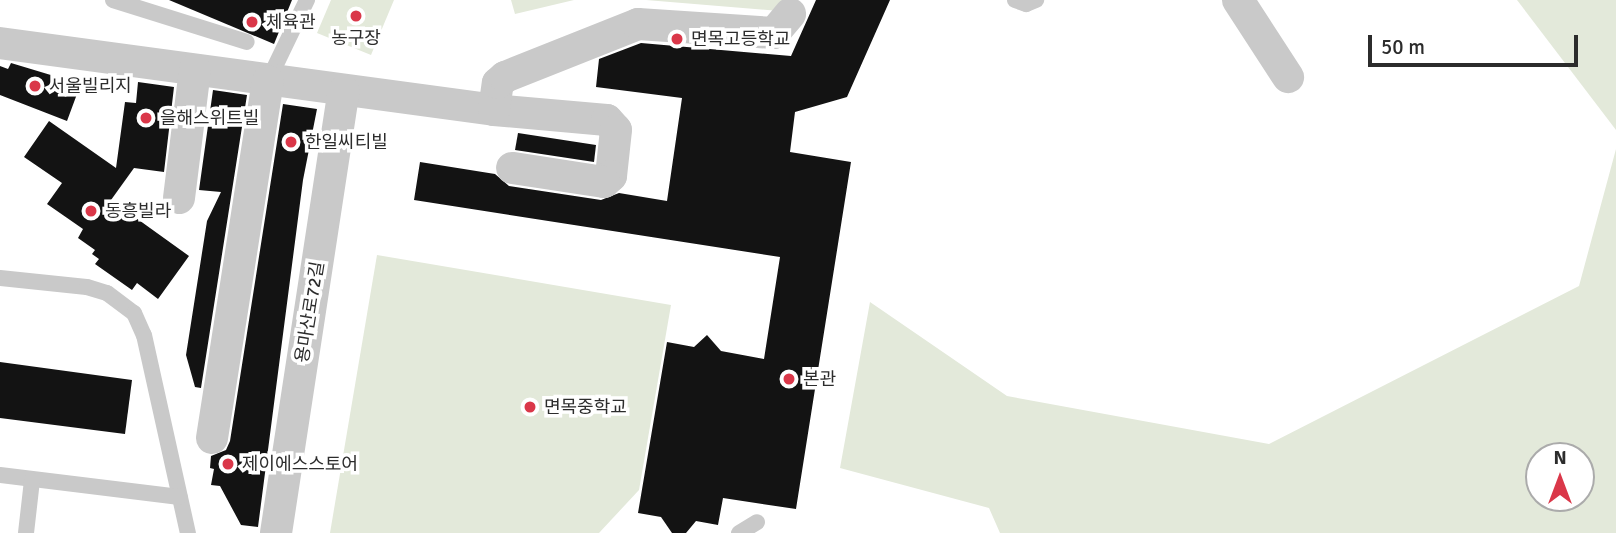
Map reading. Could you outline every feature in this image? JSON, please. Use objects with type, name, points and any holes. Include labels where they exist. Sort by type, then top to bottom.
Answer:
[{"type":"street","points":[[1238,0],[1287,77]]},
{"type":"street","points":[[494,110],[498,83],[505,77],[638,24],[774,33],[793,7]]},
{"type":"street","points":[[0,43],[344,91],[494,110],[607,120],[617,130],[611,176],[604,182],[512,168]]},
{"type":"street","points":[[179,198],[195,70]]},
{"type":"street","points":[[212,438],[268,81]]},
{"type":"street","name":"용마산로72길","points":[[276,533],[344,91]]},
{"type":"lane","points":[[113,0],[247,41]]},
{"type":"lane","points":[[268,81],[307,0]]},
{"type":"lane","points":[[1015,0],[1026,4],[1036,0]]},
{"type":"lane","points":[[0,278],[86,287],[107,292],[134,313],[144,335],[188,533]]},
{"type":"lane","points":[[0,475],[180,497]]},
{"type":"lane","points":[[26,533],[32,480]]},
{"type":"lane","points":[[739,533],[757,522]]},
{"type":"green space","name":"농구장","points":[[331,0],[394,0],[371,55],[317,33]]},
{"type":"green space","points":[[511,0],[574,0],[515,14]]},
{"type":"green space","points":[[646,0],[783,0],[779,11]]},
{"type":"green space","points":[[1517,0],[1616,0],[1616,130]]},
{"type":"green space","points":[[1616,149],[1616,533],[1000,533],[989,508],[840,468],[870,302],[1007,396],[1269,444],[1579,286]]},
{"type":"green space","points":[[377,255],[671,305],[639,490],[599,533],[330,533]]},
{"type":"building","name":"체육관","points":[[169,0],[292,0],[274,44]]},
{"type":"building","points":[[816,0],[890,0],[847,97],[795,112],[790,152],[851,162],[796,509],[723,498],[718,525],[696,521],[686,533],[672,533],[661,517],[638,513],[667,342],[694,347],[707,335],[721,351],[764,359],[780,257],[414,200],[420,162],[495,174],[509,186],[601,200],[619,193],[667,201],[682,98],[596,87],[599,59],[641,43],[791,56]]},
{"type":"building","name":"서울빌리지","points":[[11,63],[64,79],[77,94],[67,121],[0,95],[0,66],[8,69]]},
{"type":"building","name":"동흥빌라","points":[[138,82],[174,87],[164,172],[134,168],[111,200],[189,256],[158,299],[137,283],[132,290],[95,264],[99,259],[92,254],[95,250],[78,238],[83,229],[47,204],[62,183],[24,157],[49,121],[116,168],[125,102],[136,103]]},
{"type":"building","points":[[213,90],[247,95],[201,388],[195,387],[186,355],[207,221],[221,192],[199,190]]},
{"type":"building","points":[[283,104],[317,109],[303,180],[258,527],[241,525],[220,486],[211,485],[214,469],[210,468],[211,456],[226,450],[230,441]]},
{"type":"building","points":[[518,133],[596,145],[594,162],[515,150]]},
{"type":"building","points":[[0,362],[132,380],[125,434],[0,418]]},
{"type":"place","name":"농구장","points":[[356,16]]},
{"type":"place","name":"체육관","points":[[252,22]]},
{"type":"place","name":"면목고등학교","points":[[677,39]]},
{"type":"place","name":"서울빌리지","points":[[35,86]]},
{"type":"place","name":"을해스위트빌","points":[[146,118]]},
{"type":"place","name":"한일씨티빌","points":[[291,142]]},
{"type":"place","name":"동흥빌라","points":[[91,211]]},
{"type":"place","name":"본관","points":[[789,379]]},
{"type":"place","name":"면목중학교","points":[[530,407]]},
{"type":"place","name":"제이에스스토어","points":[[228,464]]}]
